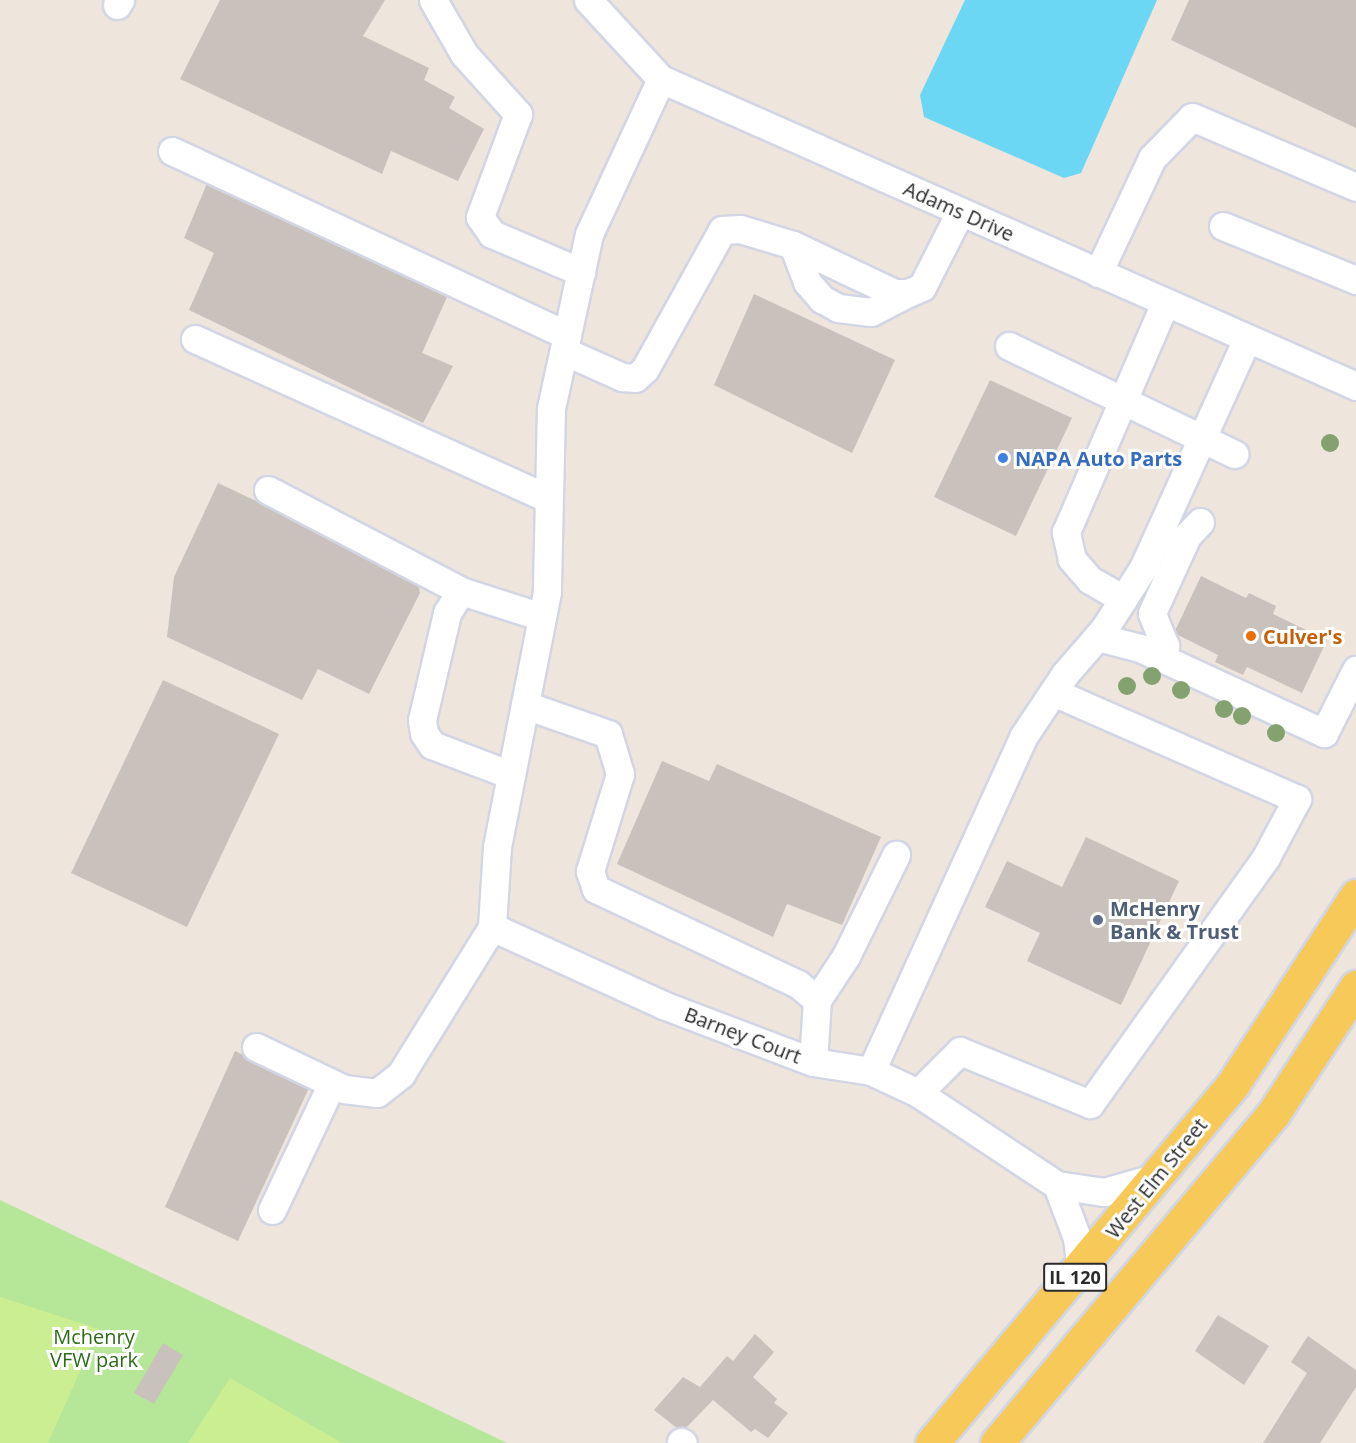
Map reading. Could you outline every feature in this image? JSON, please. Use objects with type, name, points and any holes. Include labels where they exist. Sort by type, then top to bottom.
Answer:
[{"type":"main road","name":"West Elm Street","points":[[932,1443],[1081,1269],[1233,1084],[1356,896]]},
{"type":"main road","name":"IL 120","points":[[997,1443],[1273,1114],[1356,987]]},
{"type":"street","points":[[433,0],[464,54],[518,114],[480,217],[492,234],[581,272]]},
{"type":"street","name":"Adams Drive","points":[[588,0],[661,79],[1356,386]]},
{"type":"street","points":[[256,1047],[344,1089],[377,1093],[400,1074],[492,927],[497,847],[547,592],[551,409],[589,234],[661,79]]},
{"type":"street","points":[[1098,273],[1152,158],[1192,117],[1356,187]]},
{"type":"street","points":[[172,151],[566,343],[622,376],[635,378],[645,369],[722,230],[740,229],[793,245],[894,293],[908,293]]},
{"type":"street","points":[[793,245],[807,282],[822,299],[838,308],[871,312],[891,305],[908,293],[922,287],[960,212]]},
{"type":"street","points":[[1223,226],[1356,280]]},
{"type":"street","points":[[1123,599],[1090,580],[1072,559],[1066,532],[1165,303]]},
{"type":"street","points":[[195,339],[549,499]]},
{"type":"street","points":[[871,1071],[1023,736],[1097,637],[1143,568],[1247,339]]},
{"type":"street","points":[[1009,346],[1234,454]]},
{"type":"street","points":[[268,490],[461,591],[542,617]]},
{"type":"street","points":[[1160,657],[1165,646],[1152,613],[1187,536],[1200,522]]},
{"type":"street","points":[[461,591],[447,613],[422,720],[424,734],[439,748],[511,775]]},
{"type":"street","points":[[1097,637],[1160,657],[1324,732],[1356,670]]},
{"type":"street","points":[[918,1093],[960,1051],[1090,1104],[1266,857],[1297,799],[1053,693]]},
{"type":"street","points":[[525,705],[608,734],[620,774],[590,871],[596,889],[798,984],[817,1000]]},
{"type":"street","points":[[813,1062],[817,1000],[846,956],[896,855]]},
{"type":"street","name":"Barney Court","points":[[492,927],[663,1005],[813,1062],[871,1071],[918,1093],[1057,1185],[1104,1192],[1157,1177]]},
{"type":"street","points":[[272,1210],[332,1083]]},
{"type":"street","points":[[1057,1185],[1077,1238],[1081,1269]]},
{"type":"green space","name":"Mchenry VFW park","points":[[0,1200],[507,1443],[0,1443]]},
{"type":"green space","points":[[0,1297],[99,1329],[48,1443],[0,1443]]},
{"type":"green space","points":[[230,1378],[342,1443],[188,1443]]},
{"type":"water","points":[[965,0],[1157,0],[1081,173],[1064,178],[924,117],[920,95]]},
{"type":"building","points":[[220,0],[385,0],[363,36],[429,68],[424,80],[455,97],[449,108],[484,129],[458,181],[391,151],[382,174],[180,79]]},
{"type":"building","points":[[1189,0],[1356,0],[1356,128],[1171,40]]},
{"type":"building","points":[[208,181],[447,297],[422,353],[453,366],[423,423],[189,310],[214,253],[184,238]]},
{"type":"building","points":[[754,294],[895,360],[852,453],[714,385]]},
{"type":"building","name":"NAPA Auto Parts","points":[[990,380],[1072,418],[1016,536],[934,497]]},
{"type":"building","points":[[218,483],[417,577],[420,593],[369,694],[318,669],[302,700],[167,637],[174,577]]},
{"type":"building","name":"Culver's","points":[[1201,576],[1246,598],[1249,593],[1276,606],[1273,614],[1327,640],[1302,693],[1247,667],[1243,675],[1215,662],[1218,655],[1174,633]]},
{"type":"building","points":[[163,680],[279,734],[187,927],[71,873]]},
{"type":"building","points":[[662,761],[709,781],[717,764],[881,837],[842,925],[787,904],[773,937],[617,864]]},
{"type":"building","points":[[1086,837],[1179,881],[1121,1005],[1027,961],[1040,933],[985,907],[1007,861],[1062,887]]},
{"type":"building","points":[[235,1051],[310,1086],[238,1241],[165,1207]]},
{"type":"building","points":[[1218,1315],[1269,1346],[1244,1385],[1195,1351]]},
{"type":"building","points":[[755,1334],[774,1352],[753,1377],[777,1399],[774,1403],[788,1413],[768,1438],[755,1429],[751,1432],[713,1400],[682,1432],[654,1410],[683,1377],[700,1387],[727,1356],[733,1361]]},
{"type":"building","points":[[1308,1336],[1356,1370],[1356,1387],[1320,1443],[1263,1443],[1307,1373],[1291,1362]]},
{"type":"building","points":[[163,1343],[183,1355],[154,1404],[134,1393]]},
{"type":"place","name":"NAPA Auto Parts","points":[[1003,458]]},
{"type":"place","name":"Culver's","points":[[1251,636]]},
{"type":"place","name":"McHenry Bank & Trust","points":[[1098,920]]}]
